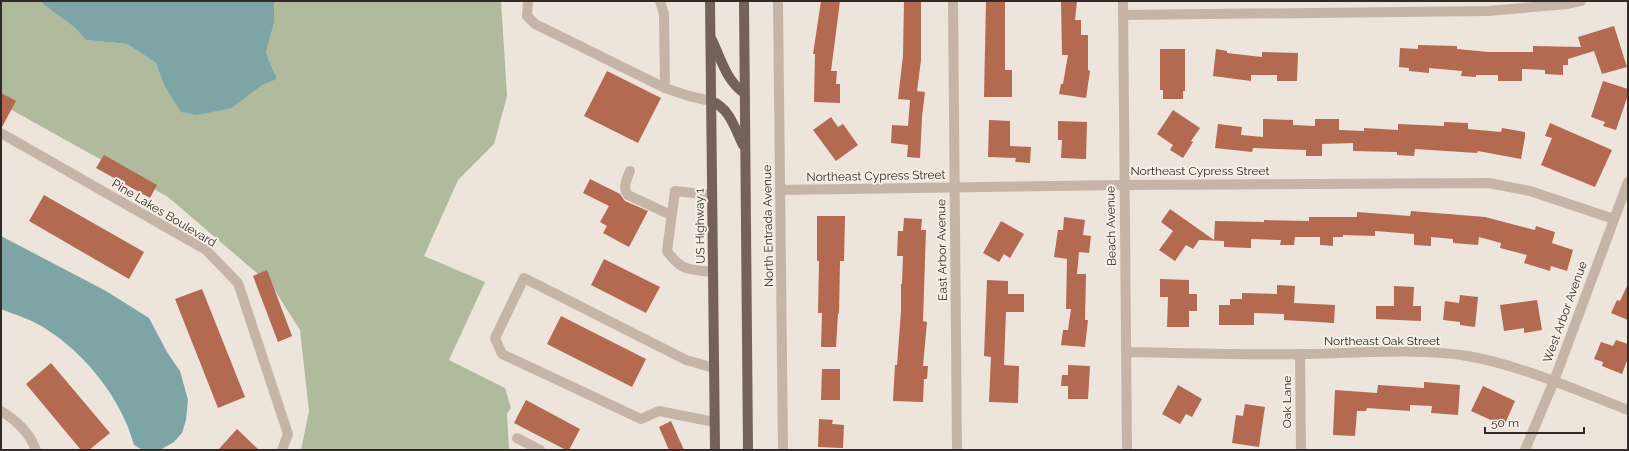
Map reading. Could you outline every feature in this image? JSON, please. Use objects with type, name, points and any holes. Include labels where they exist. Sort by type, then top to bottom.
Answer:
[{"type":"main road","name":"US Highway 1","points":[[710,1],[715,450]]},
{"type":"main road","points":[[744,1],[748,450]]},
{"type":"main road","points":[[711,36],[729,78],[744,93]]},
{"type":"main road","points":[[711,101],[720,104],[727,112],[745,149]]},
{"type":"street","points":[[528,1],[527,16],[535,24],[665,88],[711,101]]},
{"type":"street","points":[[660,1],[664,14],[665,88]]},
{"type":"street","name":"North Entrada Avenue","points":[[778,1],[783,450]]},
{"type":"street","name":"East Arbor Avenue","points":[[953,1],[957,450]]},
{"type":"street","name":"Beach Avenue","points":[[1123,1],[1127,450]]},
{"type":"street","points":[[1123,15],[1488,11],[1568,4],[1581,1]]},
{"type":"street","name":"Pine Lakes Boulevard","points":[[1,133],[206,250],[238,283],[288,434],[282,450]]},
{"type":"street","points":[[630,171],[624,186],[628,195],[671,216]]},
{"type":"street","name":"West Arbor Avenue","points":[[1525,450],[1554,381],[1628,182]]},
{"type":"street","name":"Northeast Cypress Street","points":[[780,190],[1124,185],[1489,183],[1530,191],[1614,219]]},
{"type":"street","points":[[712,195],[675,191],[667,251],[674,261],[684,269],[713,272]]},
{"type":"street","points":[[714,368],[686,360],[524,278],[495,338],[502,354],[642,419],[658,411],[714,422]]},
{"type":"street","name":"Northeast Oak Street","points":[[1126,352],[1300,354],[1429,352],[1475,358],[1512,367],[1554,381],[1628,410]]},
{"type":"street","name":"Oak Lane","points":[[1300,354],[1301,450]]},
{"type":"street","points":[[1,411],[21,425],[29,435],[36,450]]},
{"type":"street","points":[[517,438],[540,450]]},
{"type":"green space","points":[[1,1],[42,1],[43,4],[74,27],[86,40],[127,44],[156,63],[164,85],[232,108],[261,86],[277,79],[266,53],[274,23],[274,1],[501,1],[507,96],[494,144],[458,180],[424,256],[485,282],[449,360],[505,388],[511,408],[507,414],[509,450],[301,450],[309,411],[300,330],[272,286],[168,197],[1,104]]},
{"type":"water","points":[[42,1],[274,1],[274,23],[266,53],[277,79],[261,86],[232,108],[197,115],[181,112],[164,85],[156,63],[127,44],[86,40],[74,27],[43,4]]},
{"type":"water","points":[[1,236],[106,291],[149,318],[167,352],[180,371],[188,400],[186,420],[182,433],[174,442],[160,450],[143,450],[134,445],[121,411],[111,395],[75,351],[61,339],[41,326],[30,320],[1,309]]},
{"type":"building","points":[[821,1],[840,1],[831,71],[837,71],[836,84],[840,84],[840,103],[814,102],[815,54],[813,54]]},
{"type":"building","points":[[904,1],[921,1],[921,60],[917,91],[925,92],[920,158],[907,157],[908,145],[891,143],[892,125],[908,126],[910,100],[898,99],[903,56]]},
{"type":"building","points":[[986,1],[1005,1],[1005,70],[1012,70],[1012,97],[984,97]]},
{"type":"building","points":[[1061,1],[1077,1],[1075,20],[1081,20],[1081,35],[1088,35],[1088,70],[1090,71],[1086,98],[1059,94],[1061,84],[1063,84],[1068,55],[1062,55]]},
{"type":"building","points":[[1614,26],[1627,67],[1602,74],[1594,51],[1568,59],[1568,65],[1563,65],[1563,75],[1545,74],[1545,70],[1522,69],[1522,81],[1498,81],[1498,75],[1476,75],[1476,77],[1461,76],[1462,71],[1429,68],[1429,73],[1409,71],[1409,68],[1399,67],[1400,48],[1418,49],[1418,45],[1457,46],[1457,49],[1488,52],[1533,52],[1533,46],[1581,47],[1578,37]]},
{"type":"building","points":[[1160,49],[1185,49],[1185,91],[1183,91],[1183,99],[1163,99],[1163,90],[1160,90]]},
{"type":"building","points":[[1216,49],[1227,51],[1227,53],[1262,57],[1262,52],[1298,53],[1297,81],[1277,81],[1277,75],[1251,75],[1251,81],[1213,76]]},
{"type":"building","points":[[607,71],[661,98],[638,143],[584,116]]},
{"type":"building","points":[[1603,81],[1628,89],[1628,95],[1616,130],[1603,126],[1605,122],[1591,117]]},
{"type":"building","points":[[1,93],[16,101],[2,127],[1,127]]},
{"type":"building","points":[[1173,110],[1200,128],[1191,141],[1193,142],[1183,158],[1170,150],[1173,145],[1157,134]]},
{"type":"building","points":[[831,117],[838,127],[843,124],[858,145],[836,161],[813,130]]},
{"type":"building","points":[[1263,119],[1293,120],[1293,125],[1315,126],[1315,119],[1339,119],[1339,130],[1364,131],[1364,128],[1398,130],[1398,124],[1444,126],[1444,122],[1468,123],[1468,129],[1501,132],[1502,128],[1525,132],[1525,137],[1521,159],[1478,151],[1477,153],[1415,149],[1414,156],[1397,155],[1397,152],[1353,151],[1353,143],[1322,144],[1322,156],[1306,156],[1306,150],[1253,148],[1252,152],[1215,148],[1218,124],[1242,127],[1241,135],[1263,137]]},
{"type":"building","points":[[989,120],[1010,121],[1010,146],[1031,147],[1030,163],[1015,162],[1016,158],[988,157]]},
{"type":"building","points":[[1058,121],[1087,122],[1086,159],[1061,158],[1062,140],[1058,140]]},
{"type":"building","points":[[1550,123],[1612,150],[1595,187],[1541,165],[1552,138],[1545,136]]},
{"type":"building","points":[[104,155],[157,185],[150,198],[96,168]]},
{"type":"building","points":[[590,179],[620,194],[625,201],[648,211],[629,247],[603,233],[607,226],[600,222],[609,206],[583,193]]},
{"type":"building","points":[[44,195],[144,252],[129,279],[29,221]]},
{"type":"building","points":[[1170,209],[1214,240],[1215,221],[1309,221],[1309,217],[1357,217],[1357,212],[1410,216],[1411,211],[1485,217],[1535,230],[1536,226],[1555,232],[1552,243],[1573,250],[1567,271],[1551,266],[1550,271],[1524,263],[1527,255],[1500,248],[1501,243],[1479,237],[1478,245],[1453,243],[1453,239],[1431,237],[1431,246],[1414,245],[1414,234],[1375,231],[1375,236],[1343,235],[1343,237],[1333,237],[1333,246],[1320,245],[1320,237],[1295,237],[1294,245],[1280,245],[1281,240],[1251,239],[1251,248],[1224,247],[1224,241],[1199,240],[1193,249],[1186,245],[1175,261],[1159,250],[1173,231],[1161,222]]},
{"type":"building","points":[[817,216],[845,216],[844,261],[840,261],[839,314],[838,313],[836,347],[821,347],[822,313],[818,313],[819,261],[817,261]]},
{"type":"building","points":[[1064,217],[1085,220],[1083,235],[1091,236],[1089,253],[1079,252],[1077,274],[1086,274],[1085,320],[1088,320],[1085,347],[1061,345],[1063,330],[1068,330],[1071,309],[1066,309],[1067,259],[1054,257],[1058,230],[1063,230]]},
{"type":"building","points":[[904,218],[922,219],[921,230],[926,230],[923,321],[927,322],[923,366],[928,366],[927,379],[924,379],[923,402],[893,401],[901,311],[903,256],[897,256],[898,231],[903,231]]},
{"type":"building","points":[[1001,221],[1024,234],[1010,258],[1004,254],[999,262],[983,253]]},
{"type":"building","points":[[604,259],[660,287],[646,313],[591,285]]},
{"type":"building","points":[[267,270],[292,336],[278,342],[253,276]]},
{"type":"building","points":[[1160,279],[1189,280],[1189,294],[1197,294],[1197,311],[1189,311],[1189,327],[1167,327],[1168,297],[1160,297]]},
{"type":"building","points":[[987,280],[1008,281],[1008,294],[1024,294],[1024,312],[1006,312],[1004,365],[1019,366],[1018,403],[989,402],[991,357],[984,356]]},
{"type":"building","points":[[1628,284],[1628,320],[1611,313],[1617,300],[1620,301]]},
{"type":"building","points":[[1277,285],[1295,286],[1294,303],[1335,305],[1334,323],[1284,320],[1284,314],[1254,313],[1254,325],[1219,325],[1219,305],[1230,305],[1230,299],[1242,299],[1242,293],[1277,294]]},
{"type":"building","points":[[1394,286],[1414,287],[1413,306],[1421,306],[1421,321],[1376,319],[1376,306],[1394,306]]},
{"type":"building","points":[[202,289],[245,397],[218,408],[175,299]]},
{"type":"building","points":[[1460,295],[1478,297],[1475,327],[1460,325],[1460,322],[1443,320],[1445,301],[1459,303]]},
{"type":"building","points":[[1537,300],[1542,330],[1524,333],[1524,328],[1504,331],[1500,305]]},
{"type":"building","points":[[561,316],[646,359],[632,387],[547,344]]},
{"type":"building","points":[[1616,340],[1628,344],[1628,358],[1622,374],[1602,366],[1603,362],[1594,359],[1601,342],[1613,346]]},
{"type":"building","points":[[51,363],[110,433],[89,450],[81,450],[26,384]]},
{"type":"building","points":[[1068,365],[1090,366],[1088,399],[1068,399],[1068,386],[1061,386],[1062,375],[1068,375]]},
{"type":"building","points":[[822,369],[840,369],[840,400],[821,400]]},
{"type":"building","points":[[1424,382],[1460,385],[1458,415],[1431,413],[1432,406],[1410,405],[1410,411],[1367,408],[1366,411],[1357,411],[1355,436],[1333,435],[1335,390],[1377,393],[1378,385],[1424,388]]},
{"type":"building","points":[[1178,385],[1202,399],[1192,417],[1186,414],[1180,424],[1162,414]]},
{"type":"building","points":[[1483,386],[1515,401],[1504,426],[1471,411]]},
{"type":"building","points":[[526,400],[580,429],[569,450],[566,450],[514,423]]},
{"type":"building","points":[[1245,404],[1265,407],[1259,447],[1232,443],[1236,415],[1243,416]]},
{"type":"building","points":[[819,419],[833,420],[832,424],[844,425],[843,448],[818,447]]},
{"type":"building","points":[[671,421],[684,450],[669,450],[659,427]]},
{"type":"building","points":[[237,429],[259,450],[218,450]]}]
